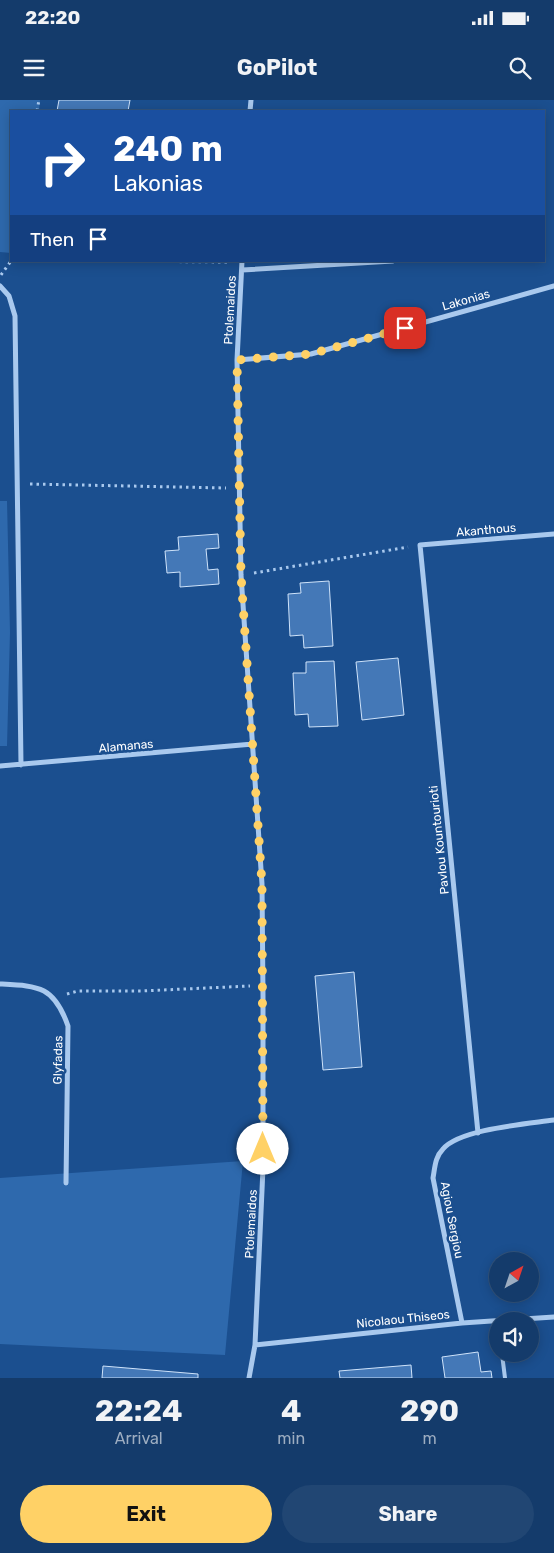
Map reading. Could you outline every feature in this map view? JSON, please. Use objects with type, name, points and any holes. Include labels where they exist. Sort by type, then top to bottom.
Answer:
[{"type":"street","name":"Ptolemaidos","points":[[242,262],[237,360],[241,575],[262,884],[263,986],[263,1168],[255,1345],[249,1378]]},
{"type":"street","points":[[242,270],[376,262]]},
{"type":"street","points":[[0,286],[9,296],[15,316],[21,765]]},
{"type":"street","name":"Lakonias","points":[[237,360],[311,354],[554,286]]},
{"type":"street","name":"Akanthous","points":[[420,545],[554,534]]},
{"type":"street","name":"Pavlou Kountourioti","points":[[420,545],[478,1133]]},
{"type":"street","name":"Alamanas","points":[[0,766],[253,744]]},
{"type":"street","points":[[0,984],[31,985],[55,998]]},
{"type":"street","name":"Glyfadas","points":[[55,998],[68,1026],[66,1183]]},
{"type":"street","name":"Agiou Sergiou","points":[[462,1323],[433,1178],[436,1160],[444,1147],[457,1138],[554,1120]]},
{"type":"street","name":"Nicolaou Thiseos","points":[[539,1318],[554,1317]]},
{"type":"street","name":"Nicolaou Thiseos","points":[[255,1345],[489,1322]]},
{"type":"lane","points":[[503,1362],[505,1378]]},
{"type":"path","points":[[0,276],[10,262]]},
{"type":"path","points":[[18,484],[239,488]]},
{"type":"path","points":[[241,575],[420,545]]},
{"type":"path","points":[[55,998],[78,991],[263,986]]},
{"type":"shaded area","points":[[0,100],[40,100],[39,110],[10,110],[10,253],[0,252]]},
{"type":"shaded area","points":[[0,501],[7,501],[10,632],[7,746],[0,746]]},
{"type":"shaded area","points":[[243,1161],[225,1355],[0,1344],[0,1178]]},
{"type":"building","points":[[59,100],[130,100],[128,110],[57,110]]},
{"type":"building","points":[[218,534],[219,548],[206,549],[208,570],[218,569],[219,584],[180,587],[180,572],[167,573],[165,551],[179,550],[178,537]]},
{"type":"building","points":[[329,581],[333,646],[304,648],[303,635],[290,636],[288,594],[301,593],[300,583]]},
{"type":"building","points":[[398,658],[404,715],[362,720],[356,662]]},
{"type":"building","points":[[334,661],[338,726],[309,727],[308,714],[295,715],[293,673],[306,673],[306,662]]},
{"type":"building","points":[[354,972],[362,1067],[323,1070],[315,976]]},
{"type":"building","points":[[478,1352],[481,1372],[491,1371],[492,1378],[445,1378],[442,1357]]},
{"type":"building","points":[[411,1365],[412,1378],[340,1378],[339,1371]]},
{"type":"building","points":[[103,1366],[198,1374],[198,1378],[102,1378]]},
{"type":"route","points":[[263,1149],[262,884],[241,575],[237,360],[311,354],[405,328]]}]
